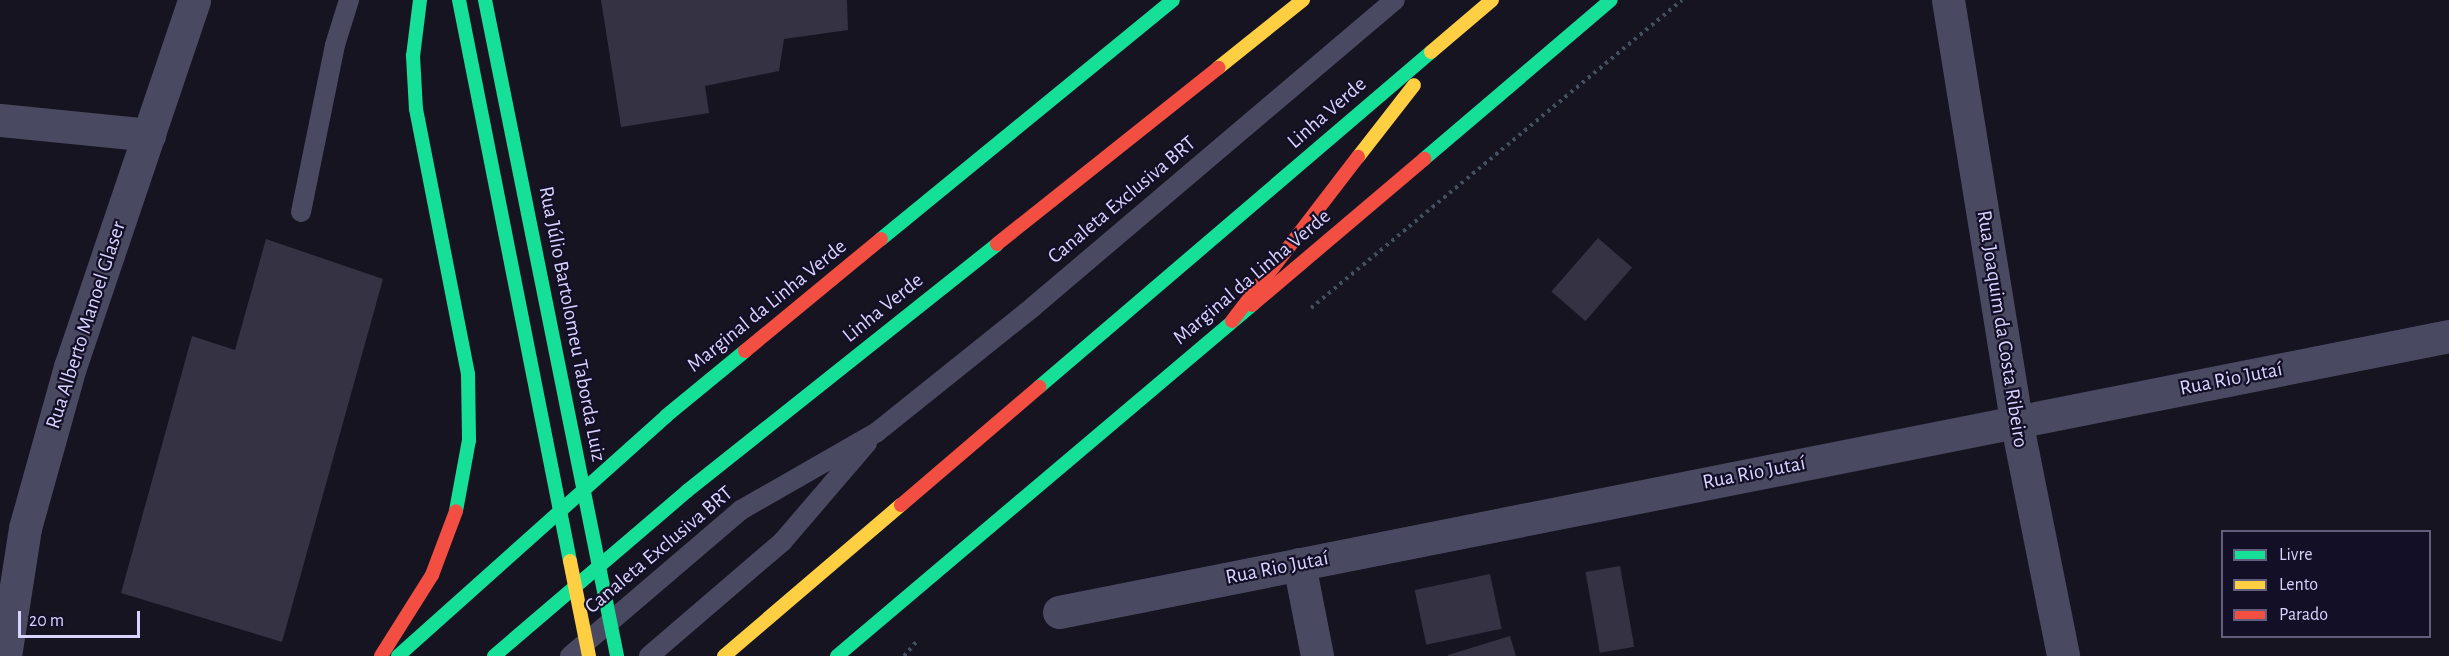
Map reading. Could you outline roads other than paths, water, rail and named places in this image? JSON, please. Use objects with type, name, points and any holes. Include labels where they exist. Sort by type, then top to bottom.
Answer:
[{"type":"main road","points":[[381,656],[432,575],[457,509],[469,440],[468,374],[416,109],[413,56],[420,0]]},
{"type":"main road","points":[[459,0],[589,656]]},
{"type":"main road","name":"Rua Júlio Bartolomeu Taborda Luiz","points":[[485,0],[617,656]]},
{"type":"main road","name":"Marginal da Linha Verde","points":[[398,656],[666,416],[1173,0]]},
{"type":"main road","name":"Linha Verde","points":[[494,656],[687,491],[1303,0]]},
{"type":"main road","name":"Linha Verde","points":[[724,656],[1492,0]]},
{"type":"main road","name":"Marginal da Linha Verde","points":[[837,656],[1611,0]]},
{"type":"main road","points":[[1232,321],[1454,32]]},
{"type":"main road","points":[[870,647],[902,602]]},
{"type":"street","name":"Rua Alberto Manoel Glaser","points":[[5,656],[26,528],[45,453],[70,367],[194,0]]},
{"type":"street","name":"Rua Joaquim da Costa Ribeiro","points":[[1948,0],[2016,420],[2063,656]]},
{"type":"street","points":[[0,120],[149,135]]},
{"type":"street","name":"Rua Rio Jutaí","points":[[1059,612],[2016,420],[2449,336]]},
{"type":"street","points":[[1299,564],[1317,656]]},
{"type":"lane","points":[[301,212],[335,45],[350,0]]},
{"type":"lane","name":"Canaleta Exclusiva BRT","points":[[570,656],[741,510],[877,432],[1034,306],[1395,0]]},
{"type":"lane","name":"Canaleta Exclusiva BRT","points":[[649,656],[783,541],[877,432]]}]
